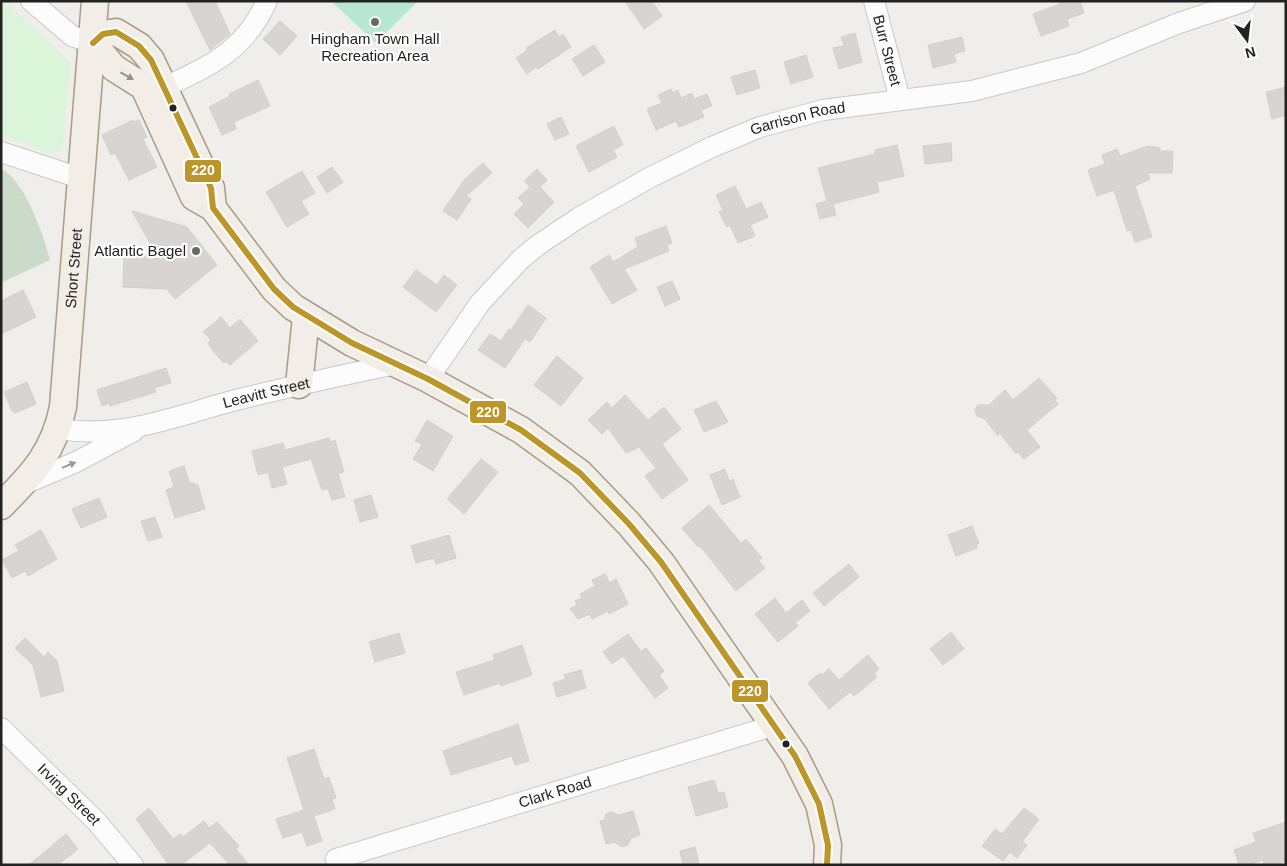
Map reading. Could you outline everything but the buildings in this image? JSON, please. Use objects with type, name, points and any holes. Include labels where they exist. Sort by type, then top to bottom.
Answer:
[{"type":"main road","name":"Short Street","points":[[24,484],[40,464],[59,429],[65,386],[95,1]]},
{"type":"main road","points":[[93,42],[114,68],[157,92],[188,162],[194,197],[212,208],[274,289],[306,317],[352,343],[428,379],[514,425],[580,473],[630,524],[661,562],[772,726],[795,756],[819,804],[828,845],[827,865]]},
{"type":"main road","points":[[299,385],[306,317]]},
{"type":"main road","name":"Leavitt Street","points":[[1,506],[24,484]]},
{"type":"street","points":[[31,1],[72,36],[93,42]]},
{"type":"street","points":[[157,92],[214,62],[239,45],[250,33],[266,1]]},
{"type":"street","name":"Burr Street","points":[[874,1],[900,100]]},
{"type":"street","name":"Garrison Road","points":[[428,379],[480,303],[521,259],[580,218],[649,178],[760,127],[844,106],[972,91],[1082,63],[1179,22],[1245,1]]},
{"type":"street","points":[[1,152],[80,178]]},
{"type":"street","name":"Leavitt Street","points":[[24,484],[93,454],[140,428],[219,404],[396,364]]},
{"type":"street","name":"Leavitt Street","points":[[59,429],[81,432],[140,428]]},
{"type":"street","name":"Clark Road","points":[[336,859],[772,726]]},
{"type":"street","name":"Irving Street","points":[[1,728],[96,821],[133,865]]},
{"type":"green space","points":[[1,1],[5,1],[70,62],[63,146],[58,152],[50,153],[1,134]]},
{"type":"green space","name":"Hingham Town Hall Recreation Area","points":[[331,1],[418,1],[376,43]]},
{"type":"green space","points":[[1,169],[18,184],[32,209],[50,260],[1,283]]},
{"type":"transit line","name":"220","points":[[93,43],[103,34],[116,32],[139,46],[151,60],[211,188],[213,208],[274,289],[293,307],[352,343],[428,379],[521,430],[580,473],[629,524],[661,562],[795,756],[819,804],[828,845],[827,865]]},
{"type":"place","name":"Hingham Town Hall Recreation Area","points":[[375,22]]},
{"type":"place","name":"Atlantic Bagel","points":[[196,251]]}]
